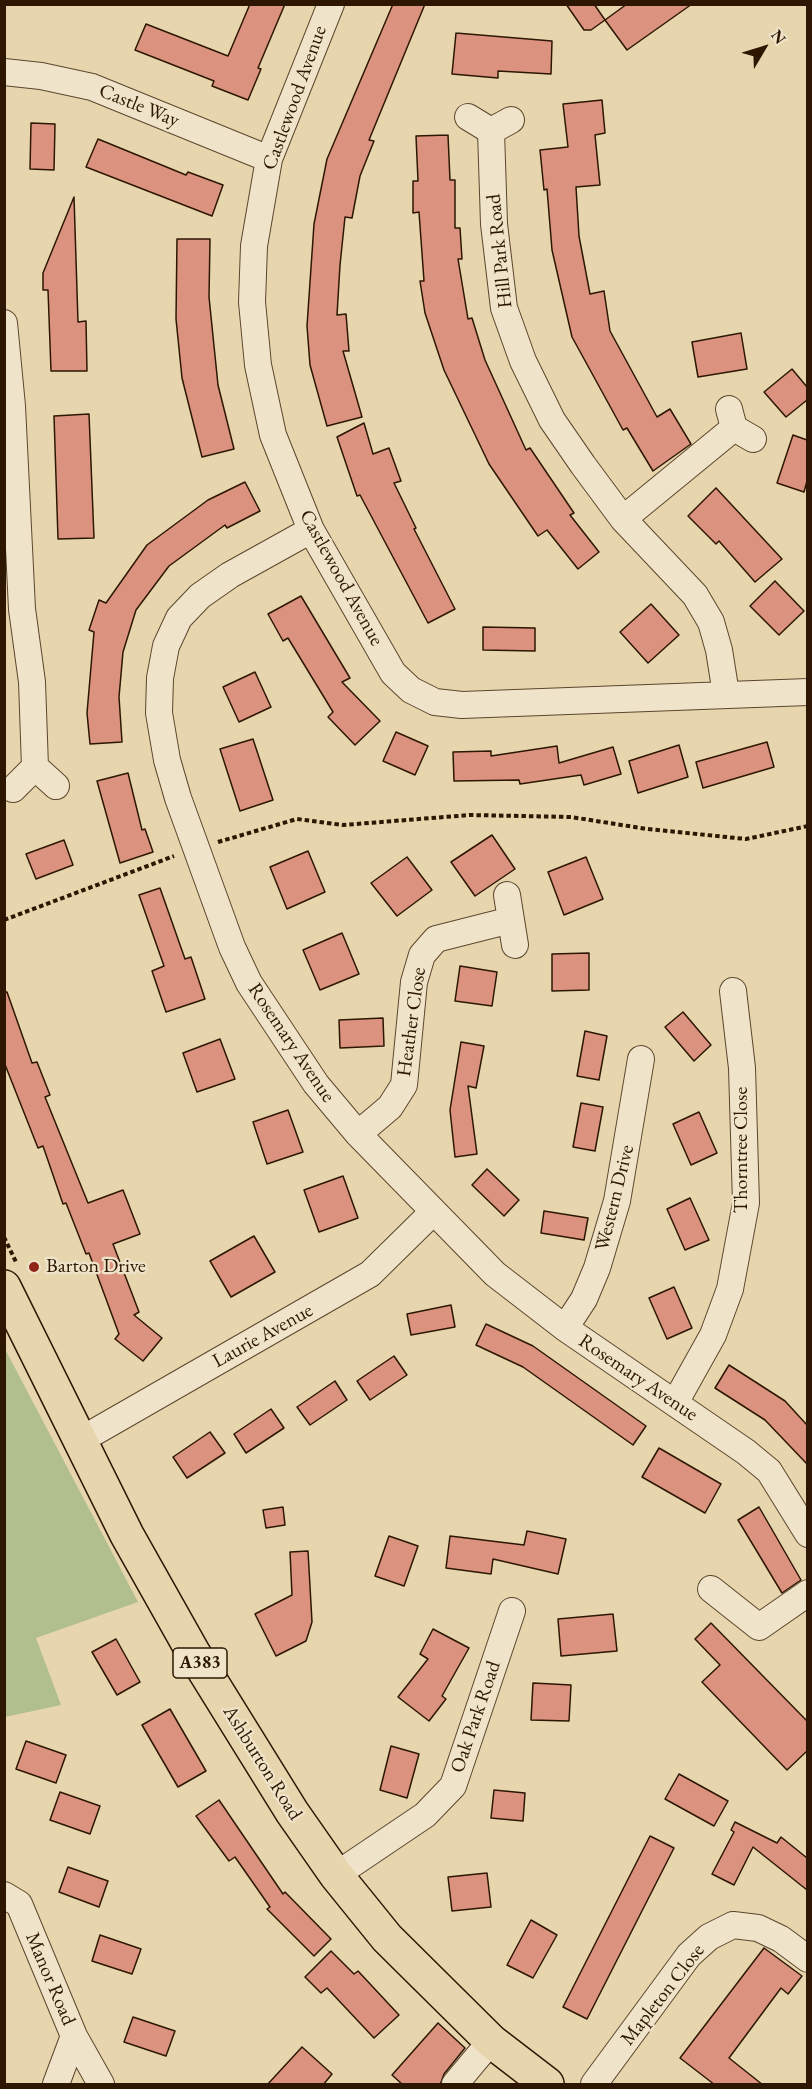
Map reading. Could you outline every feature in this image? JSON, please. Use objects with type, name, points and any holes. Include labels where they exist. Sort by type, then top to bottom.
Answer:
[{"type":"main road","name":"Ashburton Road","points":[[12,1278],[80,1441],[127,1535],[194,1654],[292,1812],[336,1875],[387,1938],[492,2041],[547,2085]]},
{"type":"street","name":"Castlewood Avenue","points":[[331,4],[269,159],[254,246],[252,302],[258,365],[273,435],[311,530],[393,673],[411,690],[435,702],[462,705],[807,692]]},
{"type":"street","name":"Castle Way","points":[[4,72],[41,76],[92,87],[269,159]]},
{"type":"street","name":"Hill Park Road","points":[[468,117],[501,125],[494,224],[508,318],[523,361],[552,420],[623,519],[695,595],[711,622],[719,650],[726,694]]},
{"type":"street","points":[[4,323],[12,406],[22,609],[32,682],[35,767],[56,786]]},
{"type":"street","points":[[623,519],[739,426]]},
{"type":"street","name":"Rosemary Avenue","points":[[311,530],[230,575],[200,596],[179,618],[166,646],[160,678],[159,713],[167,760],[232,947],[249,983],[316,1084],[358,1134],[495,1274],[565,1328],[746,1452],[769,1471],[807,1534]]},
{"type":"street","points":[[13,789],[35,767]]},
{"type":"street","name":"Heather Close","points":[[358,1134],[390,1107],[404,1085],[414,982],[422,955],[436,939],[509,907],[514,945]]},
{"type":"street","name":"Thorntree Close","points":[[675,1403],[713,1335],[730,1289],[746,1203],[742,1068],[733,991]]},
{"type":"street","name":"Western Drive","points":[[565,1328],[584,1299],[597,1268],[617,1201],[640,1059]]},
{"type":"street","name":"Laurie Avenue","points":[[80,1441],[370,1274],[433,1212]]},
{"type":"street","points":[[711,1589],[759,1627],[807,1593]]},
{"type":"street","name":"Oak Park Road","points":[[336,1875],[425,1815],[453,1786],[513,1611]]},
{"type":"street","name":"Manor Road","points":[[4,1895],[19,1904],[74,2036],[100,2085]]},
{"type":"street","name":"Mapleton Close","points":[[594,2085],[689,1955],[709,1937],[733,1925],[758,1928],[781,1939],[807,1959]]},
{"type":"street","name":"Manor Road","points":[[56,2085],[74,2036]]},
{"type":"street","points":[[455,2085],[492,2041]]},
{"type":"path","points":[[4,920],[196,848],[297,819],[343,825],[470,815],[571,817],[658,830],[746,839],[807,826]]},
{"type":"path","points":[[4,1237],[12,1278]]},
{"type":"green space","points":[[4,1347],[138,1602],[36,1638],[61,1705],[5,1717]]},
{"type":"building","points":[[250,4],[285,4],[258,68],[261,69],[248,100],[212,86],[214,81],[135,50],[146,24],[228,56]]},
{"type":"building","points":[[393,4],[425,4],[369,140],[374,141],[360,176],[352,218],[345,217],[340,265],[337,315],[346,314],[349,351],[343,351],[362,417],[327,426],[310,365],[307,326],[314,224],[327,159]]},
{"type":"building","points":[[566,4],[594,4],[605,20],[591,30],[584,30]]},
{"type":"building","points":[[627,4],[692,4],[627,50],[605,20]]},
{"type":"building","points":[[456,33],[552,41],[551,74],[498,71],[498,78],[452,74]]},
{"type":"building","points":[[602,100],[605,133],[595,135],[600,185],[576,187],[579,236],[590,294],[604,291],[610,331],[657,417],[670,409],[691,444],[653,471],[627,428],[623,430],[572,337],[552,250],[547,189],[544,190],[540,150],[568,147],[563,104]]},
{"type":"building","points":[[31,123],[55,124],[54,170],[30,169]]},
{"type":"building","points":[[448,135],[450,180],[455,180],[455,228],[460,228],[462,259],[458,259],[468,319],[472,318],[485,360],[526,450],[530,448],[574,513],[570,515],[599,552],[578,569],[547,530],[538,536],[489,464],[444,370],[425,313],[420,281],[424,281],[419,212],[413,213],[413,181],[418,181],[416,136]]},
{"type":"building","points":[[98,139],[186,175],[188,172],[223,185],[212,216],[86,167]]},
{"type":"building","points":[[74,197],[78,322],[86,321],[87,371],[51,371],[48,290],[43,290],[43,273]]},
{"type":"building","points":[[177,239],[210,239],[209,297],[218,385],[234,449],[202,457],[182,378],[176,319]]},
{"type":"building","points":[[741,333],[747,369],[698,377],[692,342]]},
{"type":"building","points":[[792,369],[807,387],[807,400],[786,417],[764,392]]},
{"type":"building","points":[[89,414],[94,538],[58,539],[54,416]]},
{"type":"building","points":[[364,423],[373,454],[389,448],[401,481],[394,483],[416,528],[414,529],[455,609],[428,623],[360,495],[357,496],[337,437]]},
{"type":"building","points":[[793,435],[807,440],[807,481],[804,492],[777,483]]},
{"type":"building","points":[[245,482],[260,511],[227,528],[225,525],[169,566],[136,610],[123,652],[119,697],[122,742],[90,744],[87,713],[94,632],[89,630],[99,600],[106,603],[147,545],[208,500]]},
{"type":"building","points":[[716,488],[782,559],[755,582],[719,541],[716,544],[688,516]]},
{"type":"building","points":[[775,581],[804,611],[779,635],[750,606]]},
{"type":"building","points":[[301,596],[350,678],[342,682],[380,721],[355,745],[328,717],[333,712],[288,638],[283,641],[268,614]]},
{"type":"building","points":[[651,604],[679,635],[648,663],[620,632]]},
{"type":"building","points":[[483,627],[535,628],[535,651],[483,650]]},
{"type":"building","points":[[255,672],[271,707],[239,722],[223,687]]},
{"type":"building","points":[[396,732],[428,746],[415,775],[383,761]]},
{"type":"building","points":[[253,739],[273,800],[240,811],[220,749]]},
{"type":"building","points":[[767,742],[774,767],[703,788],[696,762]]},
{"type":"building","points":[[679,745],[688,777],[638,793],[629,761]]},
{"type":"building","points":[[557,746],[559,763],[613,747],[621,774],[584,785],[581,775],[520,784],[519,780],[454,781],[453,752],[491,751],[491,756]]},
{"type":"building","points":[[128,773],[142,830],[145,829],[153,852],[120,863],[97,781]]},
{"type":"building","points":[[492,835],[515,869],[475,896],[451,862]]},
{"type":"building","points":[[64,840],[73,865],[36,879],[26,854]]},
{"type":"building","points":[[308,851],[325,892],[287,909],[270,867]]},
{"type":"building","points":[[407,857],[432,890],[397,916],[371,883]]},
{"type":"building","points":[[586,857],[603,899],[564,915],[548,872]]},
{"type":"building","points":[[160,888],[185,959],[191,957],[205,999],[166,1012],[152,971],[164,966],[139,895]]},
{"type":"building","points":[[342,933],[359,974],[320,990],[303,950]]},
{"type":"building","points":[[589,953],[589,990],[552,991],[552,954]]},
{"type":"building","points":[[460,966],[497,972],[492,1006],[455,1001]]},
{"type":"building","points":[[4,992],[7,992],[32,1063],[37,1062],[50,1095],[45,1097],[88,1203],[123,1190],[140,1234],[113,1244],[139,1312],[134,1315],[162,1338],[143,1361],[115,1339],[119,1334],[89,1253],[86,1254],[66,1203],[63,1204],[43,1146],[38,1148],[4,1062]]},
{"type":"building","points":[[683,1012],[711,1045],[694,1061],[665,1027]]},
{"type":"building","points":[[383,1018],[384,1046],[340,1048],[339,1020]]},
{"type":"building","points":[[585,1031],[607,1036],[599,1080],[577,1076]]},
{"type":"building","points":[[220,1039],[235,1079],[197,1092],[183,1053]]},
{"type":"building","points":[[461,1042],[484,1046],[476,1088],[468,1086],[477,1154],[455,1157],[450,1110]]},
{"type":"building","points":[[581,1103],[603,1107],[595,1151],[573,1147]]},
{"type":"building","points":[[288,1110],[303,1152],[267,1164],[253,1122]]},
{"type":"building","points":[[699,1112],[717,1153],[691,1165],[673,1124]]},
{"type":"building","points":[[487,1169],[519,1200],[504,1216],[472,1185]]},
{"type":"building","points":[[343,1176],[358,1218],[319,1232],[304,1190]]},
{"type":"building","points":[[690,1198],[709,1240],[685,1250],[667,1209]]},
{"type":"building","points":[[544,1211],[588,1218],[584,1240],[541,1233]]},
{"type":"building","points":[[254,1236],[275,1272],[231,1297],[210,1261]]},
{"type":"building","points":[[674,1287],[692,1328],[667,1339],[649,1298]]},
{"type":"building","points":[[451,1305],[455,1327],[411,1335],[407,1314]]},
{"type":"building","points":[[486,1324],[533,1346],[646,1426],[633,1445],[523,1367],[476,1345]]},
{"type":"building","points":[[394,1356],[407,1375],[370,1400],[357,1381]]},
{"type":"building","points":[[729,1365],[785,1401],[807,1425],[807,1464],[765,1420],[715,1388]]},
{"type":"building","points":[[335,1381],[347,1400],[310,1425],[297,1407]]},
{"type":"building","points":[[271,1409],[284,1428],[246,1453],[234,1434]]},
{"type":"building","points":[[210,1432],[225,1453],[187,1478],[173,1457]]},
{"type":"building","points":[[659,1448],[721,1484],[705,1513],[642,1477]]},
{"type":"building","points":[[283,1507],[285,1525],[266,1528],[263,1510]]},
{"type":"building","points":[[759,1507],[801,1580],[782,1593],[738,1520]]},
{"type":"building","points":[[527,1531],[566,1539],[558,1574],[493,1559],[491,1574],[446,1568],[450,1536],[524,1545]]},
{"type":"building","points":[[389,1536],[418,1546],[404,1586],[375,1576]]},
{"type":"building","points":[[308,1551],[312,1622],[306,1641],[276,1656],[255,1614],[292,1595],[290,1552]]},
{"type":"building","points":[[613,1614],[617,1651],[561,1656],[558,1619]]},
{"type":"building","points":[[711,1623],[807,1721],[807,1751],[787,1770],[702,1682],[720,1665],[695,1639]]},
{"type":"building","points":[[433,1629],[469,1648],[442,1696],[446,1699],[429,1721],[398,1697],[428,1659],[420,1654]]},
{"type":"building","points":[[116,1639],[140,1682],[117,1695],[92,1652]]},
{"type":"building","points":[[533,1683],[571,1685],[569,1721],[531,1720]]},
{"type":"building","points":[[170,1709],[206,1771],[178,1787],[142,1725]]},
{"type":"building","points":[[26,1741],[66,1755],[56,1783],[16,1769]]},
{"type":"building","points":[[391,1746],[419,1754],[407,1798],[380,1790]]},
{"type":"building","points":[[679,1774],[728,1801],[714,1826],[665,1799]]},
{"type":"building","points":[[494,1790],[525,1793],[523,1821],[491,1818]]},
{"type":"building","points":[[60,1792],[100,1806],[90,1834],[50,1820]]},
{"type":"building","points":[[219,1800],[283,1894],[285,1892],[331,1939],[314,1956],[267,1909],[270,1907],[235,1857],[229,1861],[196,1816]]},
{"type":"building","points":[[735,1822],[777,1843],[781,1837],[807,1858],[807,1890],[753,1847],[734,1885],[712,1874],[734,1832],[731,1830]]},
{"type":"building","points":[[650,1836],[674,1848],[587,2019],[563,2007]]},
{"type":"building","points":[[68,1867],[108,1881],[99,1907],[59,1892]]},
{"type":"building","points":[[487,1873],[491,1907],[452,1911],[448,1877]]},
{"type":"building","points":[[531,1920],[557,1935],[533,1978],[507,1965]]},
{"type":"building","points":[[100,1935],[141,1949],[132,1974],[92,1961]]},
{"type":"building","points":[[764,1948],[802,1976],[788,1994],[781,1988],[729,2058],[763,2085],[715,2085],[680,2058]]},
{"type":"building","points":[[331,1951],[354,1974],[358,1971],[399,2015],[374,2038],[327,1988],[321,1993],[305,1977]]},
{"type":"building","points":[[133,2017],[175,2031],[166,2056],[124,2042]]},
{"type":"building","points":[[438,2023],[465,2048],[444,2074],[440,2085],[403,2085],[392,2075]]},
{"type":"building","points":[[302,2047],[332,2074],[323,2085],[267,2085]]},
{"type":"place","name":"Barton Drive","points":[[34,1267]]}]
